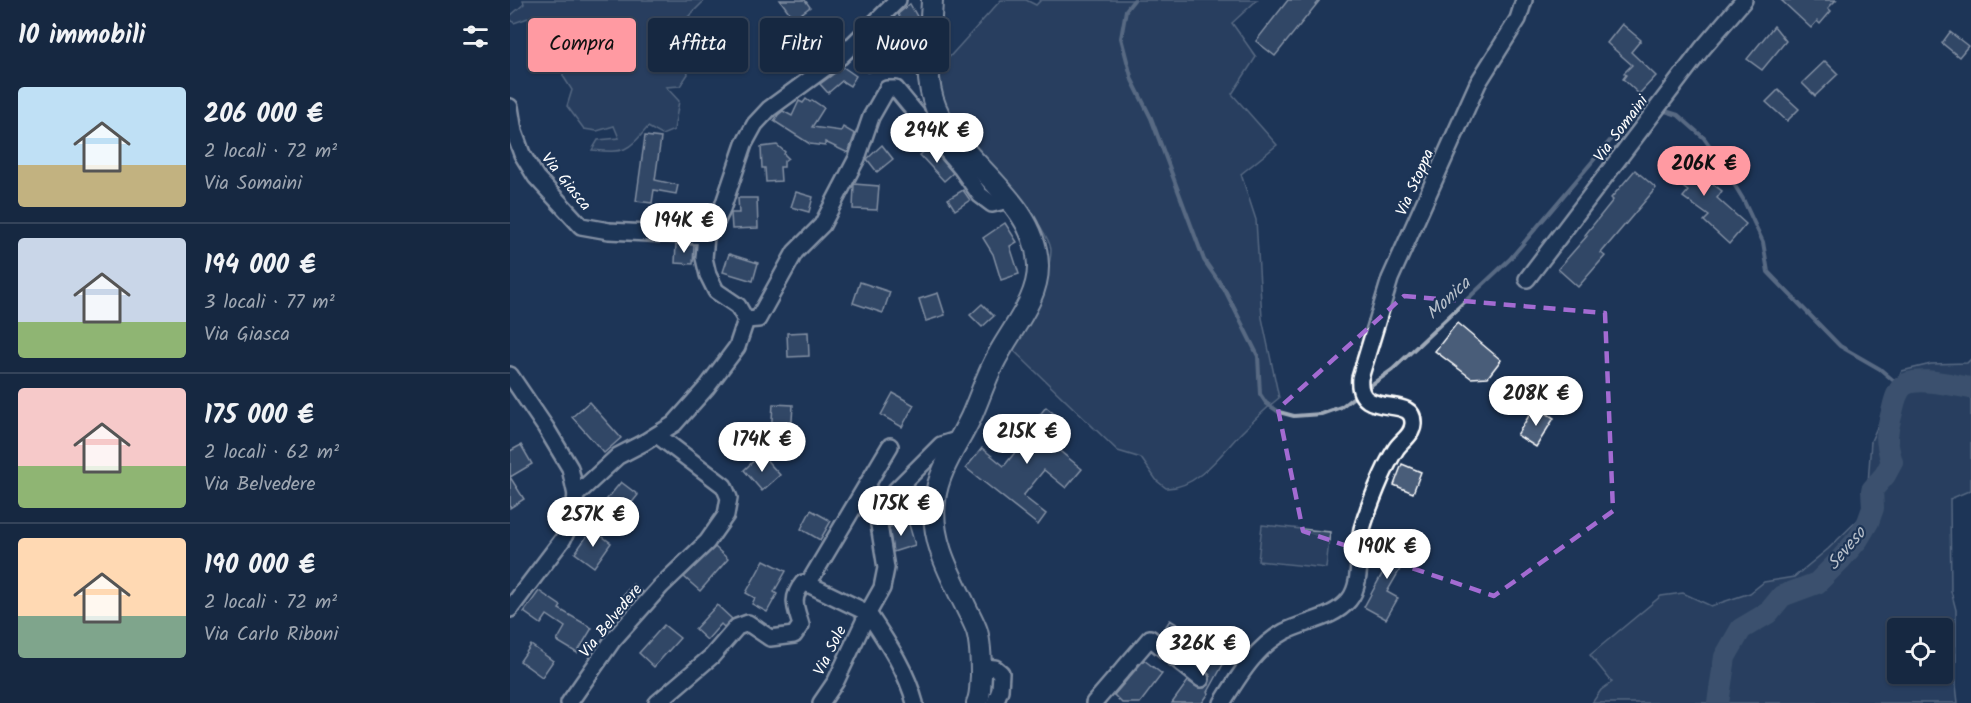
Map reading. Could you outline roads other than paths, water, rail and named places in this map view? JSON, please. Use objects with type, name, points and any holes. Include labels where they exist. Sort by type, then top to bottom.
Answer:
[{"type":"main road","points":[[932,0],[929,70],[936,108],[956,138],[1010,201],[1024,221],[1034,242],[1038,266],[1035,285],[1028,305],[997,357],[943,473],[935,498],[934,519],[945,564],[977,632],[981,667],[977,703]]},
{"type":"street","points":[[576,495],[618,456],[674,424],[707,387],[737,347],[746,320],[738,306],[716,291],[708,275],[704,258],[706,236],[721,213],[744,144],[755,124],[769,109],[840,57],[898,0]]},
{"type":"street","name":"Via Stoppa","points":[[1222,703],[1247,664],[1268,642],[1297,626],[1331,614],[1350,600],[1355,589],[1362,530],[1375,494],[1396,449],[1412,431],[1413,421],[1410,412],[1402,407],[1375,405],[1363,393],[1360,378],[1390,279],[1478,83],[1518,19],[1524,0]]},
{"type":"street","name":"Via Somaini","points":[[1527,279],[1702,49],[1744,0]]},
{"type":"street","points":[[746,320],[758,319],[795,252],[822,225],[857,158],[872,117],[887,89],[896,89],[902,94],[980,195],[992,204],[1010,201]]},
{"type":"street","name":"Via Giasca","points":[[510,107],[514,132],[527,162],[536,177],[581,226],[609,231],[706,236]]},
{"type":"street","points":[[510,375],[570,468],[576,495],[572,519],[563,539],[510,609]]},
{"type":"street","name":"Via Belvedere","points":[[569,703],[613,640],[661,586],[707,542],[726,515],[729,498],[724,486],[657,435]]},
{"type":"street","points":[[868,613],[882,588],[886,568],[879,525],[884,506],[896,490],[941,444],[960,439]]},
{"type":"street","points":[[808,584],[890,446]]},
{"type":"street","points":[[657,703],[712,656],[736,627],[748,623],[770,638],[794,635],[801,625],[794,607],[796,591],[803,583],[868,613],[900,663],[915,703]]},
{"type":"street","name":"Via Sole","points":[[821,703],[836,681],[868,613]]},
{"type":"street","points":[[1094,703],[1150,638],[1202,679]]},
{"type":"street","points":[[981,667],[995,668],[1000,673],[1000,690],[995,703]]},
{"type":"waterway","name":"Monica","points":[[1134,0],[1126,10],[1121,38],[1132,80],[1151,118],[1204,260],[1226,292],[1258,356],[1260,394],[1266,403],[1279,412],[1294,416],[1321,414],[1341,407],[1358,394]]},
{"type":"waterway","name":"Monica","points":[[1364,390],[1392,370],[1510,259],[1630,117],[1641,110],[1652,107]]},
{"type":"waterway","name":"Monica","points":[[1662,110],[1678,115],[1704,138],[1718,158],[1743,199],[1763,242],[1768,272],[1840,346],[1880,369],[1901,387]]},
{"type":"waterway","name":"Seveso","points":[[1718,703],[1725,657],[1741,629],[1768,613],[1782,596],[1817,583],[1858,539],[1868,522],[1873,508],[1872,490],[1885,475],[1892,462],[1887,442],[1888,431],[1897,395],[1903,386],[1917,381],[1926,381],[1971,388]]}]
